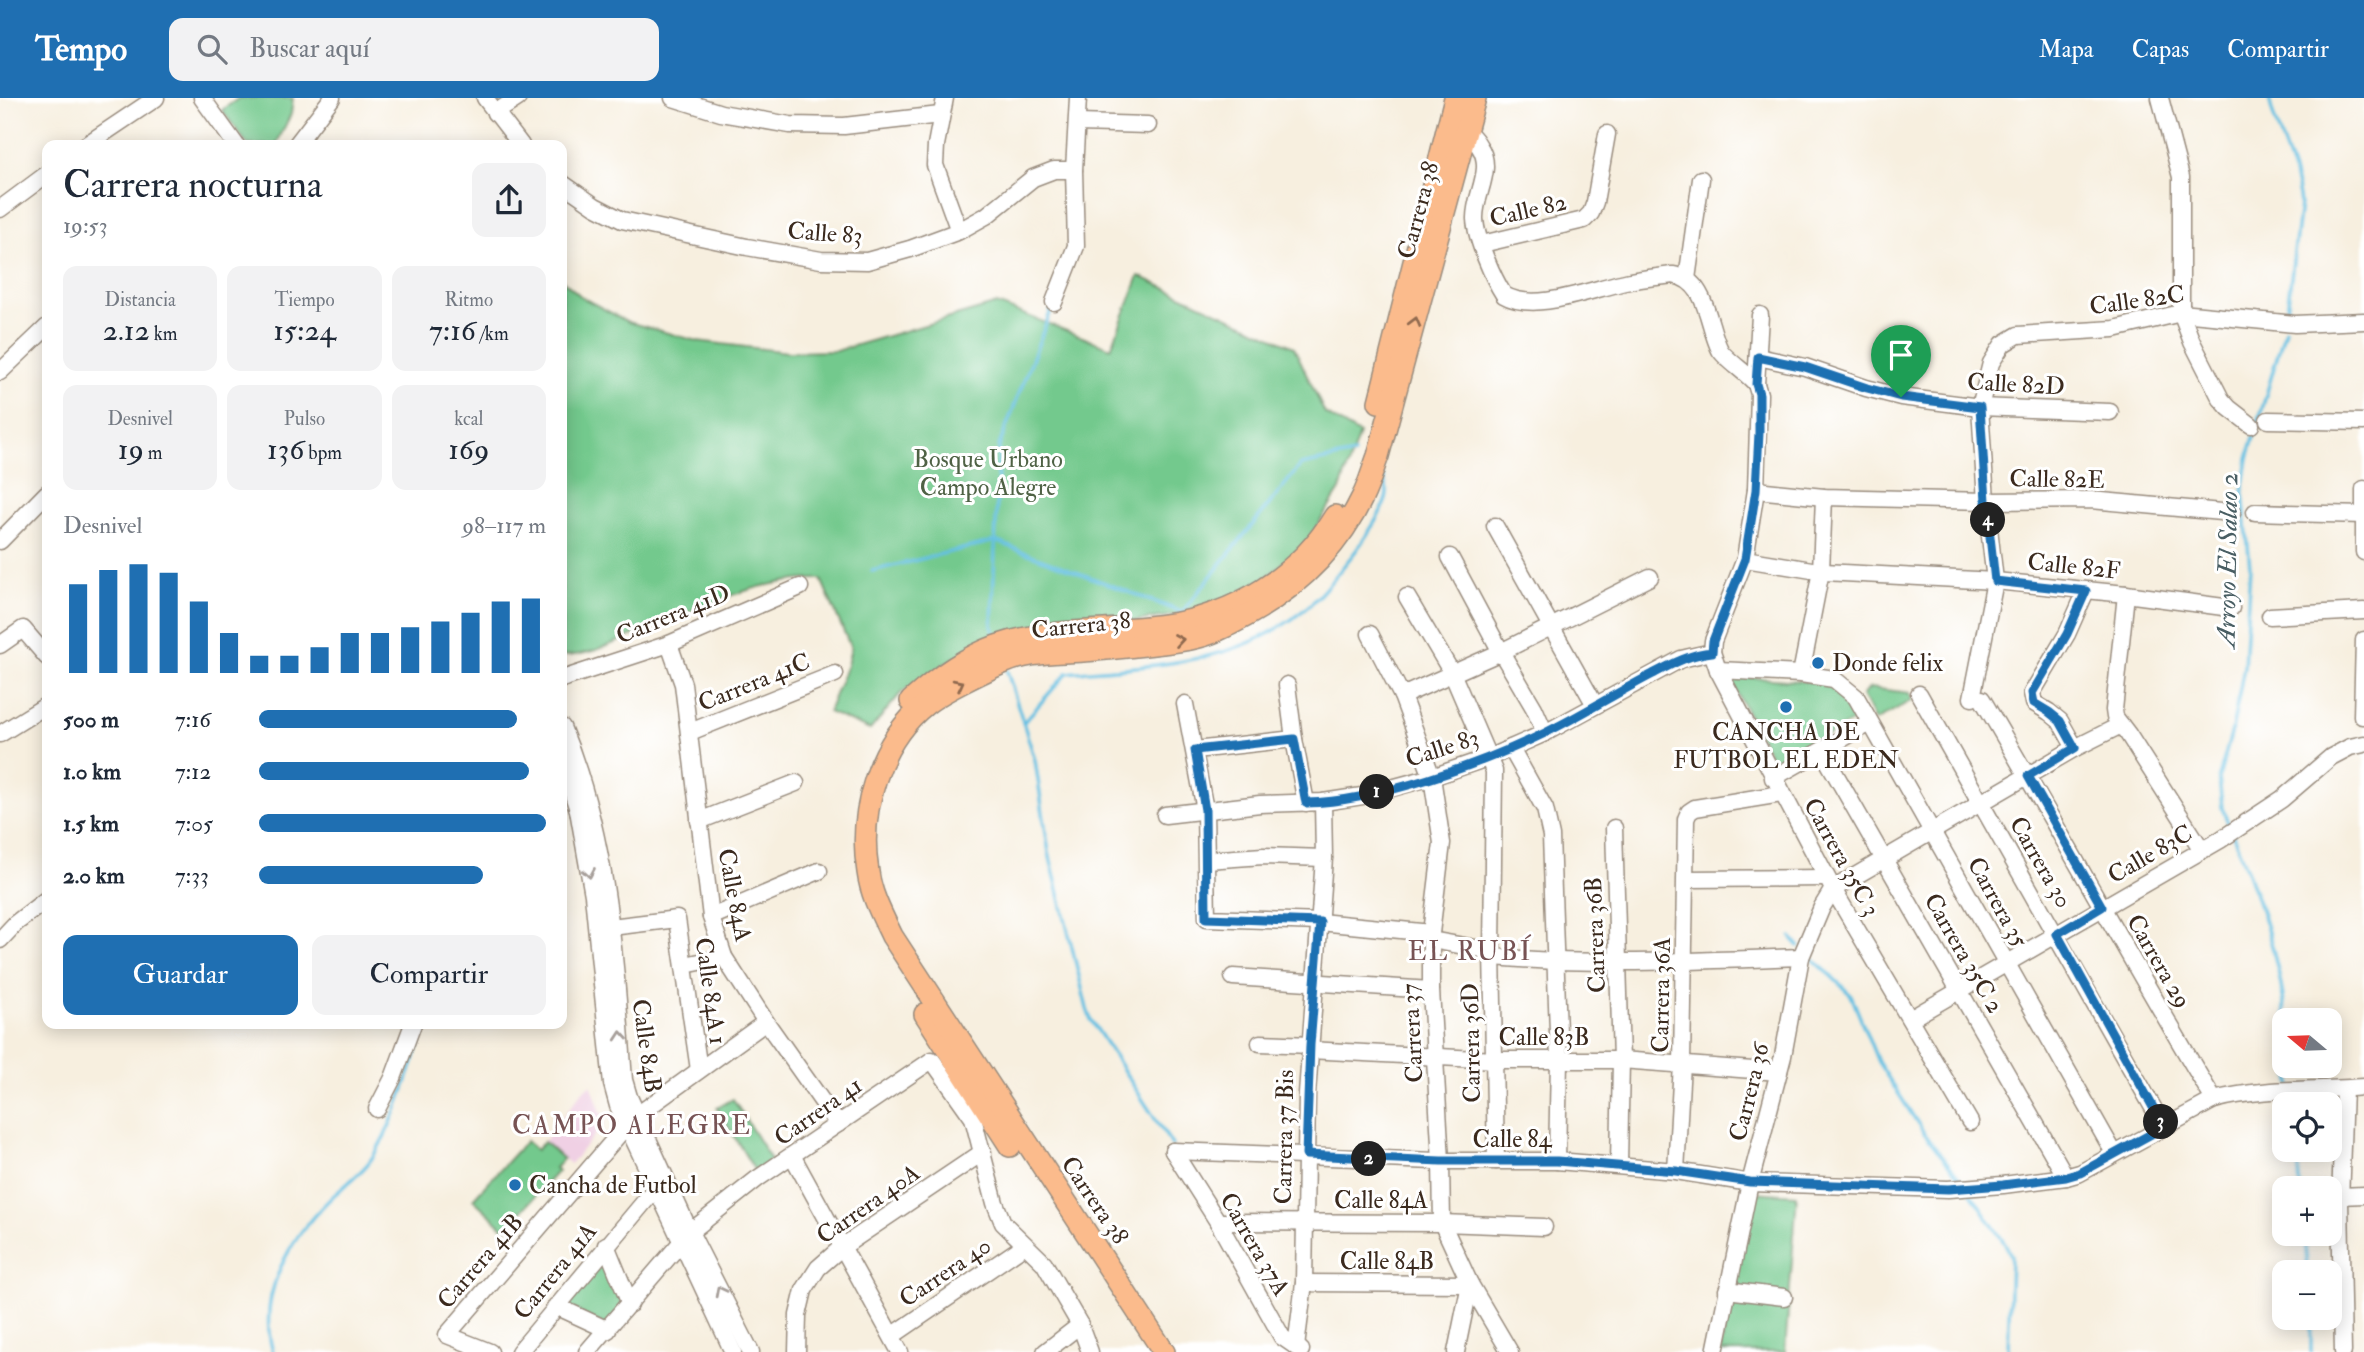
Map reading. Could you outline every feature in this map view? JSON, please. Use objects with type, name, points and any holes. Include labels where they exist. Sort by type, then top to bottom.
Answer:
[{"type":"main road","name":"Carrera 38","points":[[1164,1352],[892,936],[876,903],[867,872],[867,815],[873,787],[886,754],[906,724],[925,705],[947,690],[989,668],[1029,655],[1121,648],[1178,641],[1211,633],[1284,593],[1323,558],[1363,496],[1378,456],[1457,129],[1455,98]]},
{"type":"main road","name":"Carrera 38","points":[[1148,1352],[980,1116],[881,946],[864,909],[856,878],[854,843],[863,776],[873,750],[893,717],[939,676],[995,647],[1028,637],[1167,625],[1205,617],[1246,600],[1277,581],[1311,548],[1332,522],[1351,489],[1365,452],[1457,129],[1475,98]]},
{"type":"street","points":[[93,140],[156,98]]},
{"type":"street","points":[[202,98],[232,140]]},
{"type":"street","points":[[314,98],[316,122]]},
{"type":"street","points":[[300,140],[332,98]]},
{"type":"street","points":[[485,98],[511,140]]},
{"type":"street","points":[[495,113],[518,98]]},
{"type":"street","points":[[673,98],[721,113],[790,125],[844,126],[940,115]]},
{"type":"street","points":[[945,98],[940,115],[935,165],[959,231]]},
{"type":"street","points":[[1054,302],[1076,246],[1074,170],[1078,98]]},
{"type":"street","points":[[2160,98],[2178,157],[2181,177],[2181,313],[2192,342],[2221,399],[2251,425]]},
{"type":"street","points":[[289,140],[302,127],[316,122]]},
{"type":"street","points":[[1077,123],[1148,125]]},
{"type":"street","points":[[1457,129],[1472,136],[1483,151],[1485,169],[1475,215],[1476,228],[1493,276],[1504,295],[1527,302],[1548,300],[1631,280],[1673,275],[1687,279],[1699,294],[1720,350],[1756,384]]},
{"type":"street","name":"Calle 82","points":[[1482,244],[1584,220],[1591,213],[1595,202],[1607,134]]},
{"type":"street","name":"Calle 83","points":[[567,187],[594,206],[622,219],[821,261],[867,261],[959,231],[986,216],[1033,178],[1054,170],[1074,170]]},
{"type":"street","points":[[0,209],[42,178]]},
{"type":"street","points":[[1687,279],[1700,179]]},
{"type":"street","name":"Calle 82C","points":[[2003,344],[2018,335],[2114,329],[2181,313],[2295,324],[2364,321]]},
{"type":"street","points":[[1712,652],[1713,641],[1745,559],[1756,490],[1759,394],[1756,384],[1760,315]]},
{"type":"street","points":[[0,372],[42,332]]},
{"type":"street","name":"Carrera 29","points":[[2003,344],[1990,363],[1980,407],[1995,581],[1977,698],[2028,776],[2143,981],[2214,1100]]},
{"type":"street","name":"Calle 82D","points":[[1758,357],[1805,367],[1901,397],[1980,407],[2110,412]]},
{"type":"street","points":[[2268,420],[2364,422]]},
{"type":"street","points":[[2364,489],[2364,552]]},
{"type":"street","name":"Calle 82E","points":[[1756,490],[1824,497],[1986,501],[2091,500],[2232,513]]},
{"type":"street","points":[[1718,670],[1801,674],[1821,571],[1824,497]]},
{"type":"street","points":[[0,541],[42,498]]},
{"type":"street","points":[[2255,512],[2364,515]]},
{"type":"street","points":[[1495,526],[1595,705]]},
{"type":"street","points":[[1450,557],[1534,708],[1545,733]]},
{"type":"street","name":"Calle 82F","points":[[1745,559],[1821,571],[1995,581],[2231,608]]},
{"type":"street","points":[[1402,695],[1501,652],[1650,578]]},
{"type":"street","name":"Carrera 41D","points":[[567,676],[669,644],[800,587]]},
{"type":"street","points":[[2075,748],[2060,721],[2034,703],[2032,693],[2067,634],[2086,591]]},
{"type":"street","points":[[2126,594],[2115,717],[2136,745],[2202,850]]},
{"type":"street","name":"Carrera 36D","points":[[1407,597],[1452,673],[1494,771],[1496,808],[1492,954],[1496,1161]]},
{"type":"street","points":[[2270,616],[2364,611]]},
{"type":"street","points":[[0,645],[23,629],[42,651]]},
{"type":"street","name":"Carrera 37","points":[[1370,634],[1402,695],[1432,777],[1442,842],[1431,937],[1442,1223],[1470,1284],[1510,1352]]},
{"type":"street","points":[[2363,716],[2364,640]]},
{"type":"street","name":"Calle 84A","points":[[669,644],[683,684],[711,917],[724,957],[838,1124]]},
{"type":"street","name":"Calle 83","points":[[1165,815],[1362,796],[1432,777],[1490,757],[1545,733],[1681,659],[1712,652]]},
{"type":"street","name":"Carrera 35C 3","points":[[1712,652],[1718,670],[1829,883],[1970,1122]]},
{"type":"street","name":"Carrera 41C","points":[[690,732],[835,674]]},
{"type":"street","name":"Carrera 35","points":[[1801,674],[1835,679],[1856,696],[2114,1153]]},
{"type":"street","name":"Carrera 37 Bis","points":[[1287,685],[1294,739],[1314,802],[1324,858],[1309,1048],[1301,1350]]},
{"type":"street","name":"Carrera 30","points":[[1919,694],[2164,1127]]},
{"type":"street","points":[[1185,704],[1205,810],[1206,918],[1320,922],[1431,937],[1492,954],[1556,962],[1684,962],[1803,952]]},
{"type":"street","points":[[0,734],[42,708]]},
{"type":"street","points":[[1773,778],[1870,723]]},
{"type":"street","points":[[1686,878],[1829,883],[1886,860],[2075,748],[2121,726]]},
{"type":"street","name":"Calle 84B","points":[[567,739],[590,807],[607,890],[624,1080],[631,1121],[655,1189],[751,1352]]},
{"type":"street","points":[[1195,750],[1294,739]]},
{"type":"street","name":"Calle 83C","points":[[1910,1019],[2245,825],[2282,799],[2331,757],[2350,747],[2364,744]]},
{"type":"street","points":[[1511,748],[1545,808],[1551,836],[1559,1060],[1557,1161]]},
{"type":"street","name":"Carrera 35C 2","points":[[1822,751],[2066,1177]]},
{"type":"street","name":"Calle 84B","points":[[567,776],[578,810],[593,895],[612,1084],[685,1237],[733,1352]]},
{"type":"street","points":[[699,821],[796,783]]},
{"type":"street","name":"Carrera 36A","points":[[1676,1171],[1682,1064],[1686,819],[1689,812],[1695,808],[1781,794]]},
{"type":"street","name":"Carrera 36B","points":[[1614,828],[1621,1060],[1619,1165]]},
{"type":"street","points":[[1207,860],[1263,856],[1324,858]]},
{"type":"street","points":[[711,917],[819,871]]},
{"type":"street","name":"Carrera 36","points":[[1715,1352],[1750,1182],[1779,1072],[1803,952],[1829,883]]},
{"type":"street","points":[[1,940],[16,923],[42,903]]},
{"type":"street","name":"Calle 84A 1","points":[[611,927],[677,919],[699,1070]]},
{"type":"street","points":[[685,965],[724,957]]},
{"type":"street","points":[[1233,977],[1431,990]]},
{"type":"street","name":"Carrera 41B","points":[[490,1352],[447,1335],[631,1121],[766,1022]]},
{"type":"street","points":[[377,1109],[393,1078],[411,1029]]},
{"type":"street","name":"Calle 83B","points":[[1260,1043],[1436,1057],[1621,1060],[1779,1072]]},
{"type":"street","name":"Carrera 41","points":[[587,1352],[685,1237],[757,1179],[932,1060],[980,1116]]},
{"type":"street","points":[[2341,1176],[2344,1089],[2364,1087]]},
{"type":"street","name":"Calle 84","points":[[1173,1151],[1441,1161],[1557,1161],[1676,1171],[1750,1182],[1957,1189],[2066,1177],[2080,1173],[2214,1100],[2241,1094],[2284,1090],[2344,1089]]},
{"type":"street","points":[[980,1116],[983,1152],[995,1203],[1003,1223],[1044,1263],[1080,1325],[1090,1352]]},
{"type":"street","name":"Carrera 37A","points":[[1173,1151],[1218,1222],[1282,1337],[1301,1350]]},
{"type":"street","name":"Carrera 40A","points":[[797,1352],[799,1315],[804,1290],[818,1268],[842,1247],[983,1152]]},
{"type":"street","points":[[793,1157],[900,1352]]},
{"type":"street","name":"Carrera 41A","points":[[519,1352],[655,1189]]},
{"type":"street","points":[[2342,1196],[2364,1195]]},
{"type":"street","name":"Calle 84A","points":[[1218,1222],[1442,1223],[1545,1227]]},
{"type":"street","points":[[606,1245],[630,1304]]},
{"type":"street","name":"Carrera 40","points":[[891,1336],[1025,1245]]},
{"type":"street","points":[[2341,1246],[2343,1352]]},
{"type":"street","name":"Calle 84B","points":[[1304,1283],[1470,1284]]},
{"type":"street","points":[[1456,1352],[1470,1284]]},
{"type":"street","points":[[1727,1290],[1784,1297]]},
{"type":"street","points":[[556,1306],[608,1330]]},
{"type":"street","points":[[1045,1352],[1080,1325]]},
{"type":"shaded area","points":[[591,1084],[605,1123],[570,1164],[544,1142],[581,1093]]},
{"type":"green space","points":[[239,98],[293,98],[291,114],[278,140],[244,140],[222,110]]},
{"type":"green space","name":"Bosque Urbano Campo Alegre","points":[[1139,276],[1294,347],[1325,414],[1359,434],[1340,490],[1306,543],[1268,576],[1232,596],[1175,615],[972,646],[901,693],[870,730],[828,712],[851,648],[821,579],[798,580],[751,589],[601,648],[567,656],[567,284],[583,298],[628,322],[697,341],[788,352],[836,351],[997,304],[1111,348]]},
{"type":"green space","points":[[1731,676],[1825,683],[1845,697],[1860,717],[1781,762],[1776,762],[1731,682]]},
{"type":"green space","points":[[1870,688],[1910,693],[1912,700],[1875,721],[1862,695]]},
{"type":"green space","points":[[733,1099],[771,1160],[755,1171],[717,1108]]},
{"type":"green space","name":"Cancha de Futbol","points":[[526,1141],[536,1150],[544,1142],[563,1159],[555,1168],[558,1171],[505,1229],[473,1199]]},
{"type":"green space","points":[[1753,1192],[1797,1195],[1785,1352],[1720,1352]]},
{"type":"green space","points":[[605,1255],[623,1306],[605,1326],[564,1305]]},
{"type":"waterway","name":"Arroyo El Salao 2","points":[[2269,98],[2300,204],[2286,318]]},
{"type":"waterway","points":[[996,639],[992,625],[999,446],[1052,308]]},
{"type":"waterway","name":"Arroyo El Salao 2","points":[[2230,828],[2222,808],[2219,777],[2232,731],[2244,667],[2250,567],[2243,492],[2248,458],[2285,329]]},
{"type":"waterway","points":[[1182,612],[1301,465],[1354,454]]},
{"type":"waterway","points":[[1023,723],[1067,673],[1192,659],[1251,642],[1279,628],[1317,597],[1360,544],[1386,499],[1384,477]]},
{"type":"waterway","points":[[872,571],[995,541],[1184,613]]},
{"type":"waterway","points":[[1007,671],[1035,760],[1049,853],[1087,1009],[1091,1020],[1172,1145]]},
{"type":"waterway","name":"Arroyo El Salao 2","points":[[2233,835],[2266,926],[2279,973],[2284,1008]]},
{"type":"waterway","points":[[1791,937],[1799,946]]},
{"type":"waterway","points":[[1807,953],[1851,995],[1878,1062],[1924,1133],[1964,1184]]},
{"type":"waterway","points":[[273,1352],[269,1309],[280,1268],[315,1214],[372,1158],[396,1110],[424,1029]]},
{"type":"waterway","name":"Arroyo El Salao 2","points":[[2291,1078],[2291,1085]]},
{"type":"waterway","name":"Arroyo El Salao 2","points":[[2298,1162],[2299,1176]]},
{"type":"waterway","points":[[1971,1193],[2011,1256],[2008,1352]]},
{"type":"waterway","name":"Arroyo El Salao 2","points":[[2305,1246],[2307,1260]]},
{"type":"waterway","name":"Arroyo El Salao 2","points":[[2311,1330],[2311,1352]]},
{"type":"place","name":"Donde felix","points":[[1818,663]]},
{"type":"place","name":"CANCHA DE FUTBOL EL EDEN","points":[[1786,707]]},
{"type":"place","name":"Cancha de Futbol","points":[[515,1185]]},
{"type":"district","name":"EL RUBÍ","points":[[1470,951]]},
{"type":"district","name":"CAMPO ALEGRE","points":[[632,1125]]},
{"type":"route","points":[[1758,357],[1805,367],[1901,397],[1980,407],[1995,581],[2086,591],[2067,634],[2032,690],[2034,703],[2060,721],[2075,748],[2028,776],[2102,907],[2057,934],[2164,1127],[2080,1173],[2003,1185],[1948,1189],[1750,1182],[1676,1171],[1557,1161],[1441,1161],[1306,1155],[1310,1045],[1320,922],[1206,918],[1205,810],[1195,750],[1294,739],[1306,803],[1362,796],[1432,777],[1490,757],[1545,733],[1681,659],[1712,652],[1713,641],[1745,559],[1756,490],[1759,433],[1759,394],[1756,384],[1758,357]]}]
